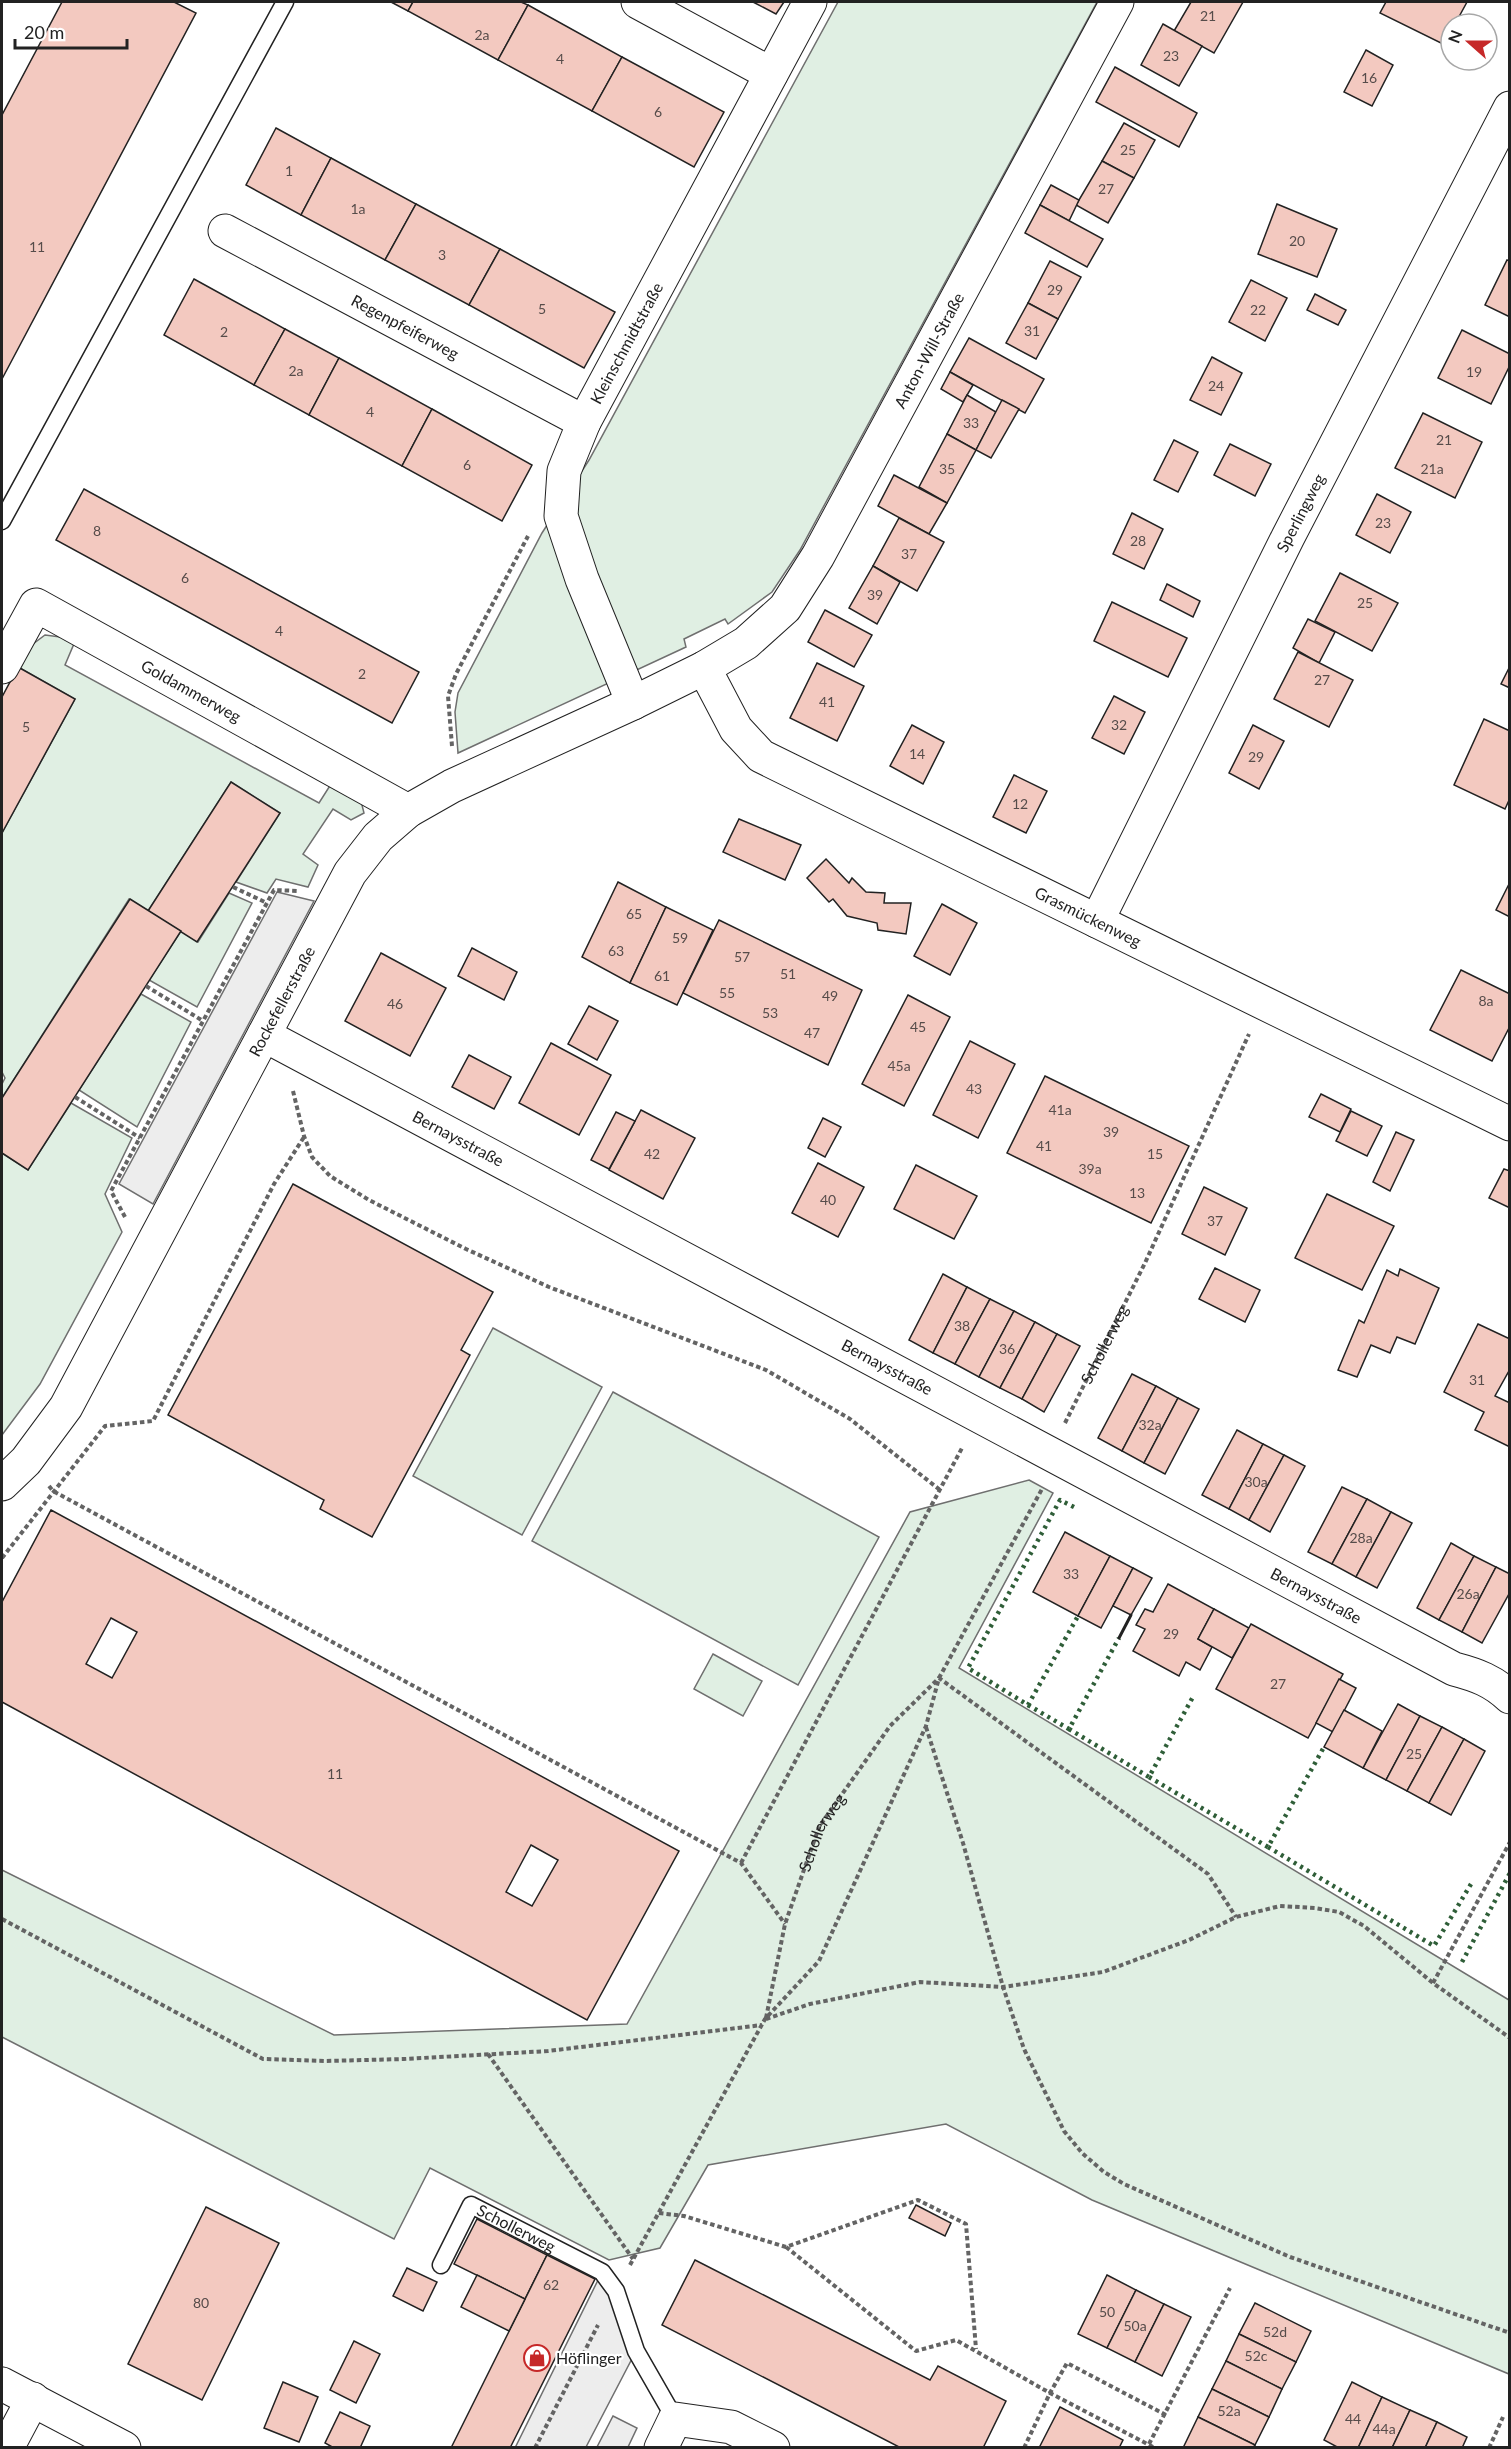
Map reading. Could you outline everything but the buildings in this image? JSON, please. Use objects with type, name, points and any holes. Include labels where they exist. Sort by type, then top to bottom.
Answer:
[{"type":"street","points":[[638,2],[771,74]]},
{"type":"street","name":"Kleinschmidtstraße","points":[[633,703],[582,579],[561,516],[564,471],[584,422],[810,2]]},
{"type":"street","name":"Anton-Will-Straße","points":[[704,668],[746,643],[785,608],[818,556],[1117,2]]},
{"type":"street","name":"Sperlingweg","points":[[1097,921],[1288,537],[1509,108]]},
{"type":"street","name":"Regenpfeiferweg","points":[[225,231],[584,422]]},
{"type":"street","name":"Goldammerweg","points":[[2,667],[36,605],[408,811]]},
{"type":"street","name":"Rockefellerstraße","points":[[2,1484],[26,1461],[66,1407],[146,1258],[273,1040],[350,873],[378,837],[408,811],[452,786],[704,668]]},
{"type":"street","name":"Grasmückenweg","points":[[704,668],[736,729],[761,756],[1509,1124]]},
{"type":"street","name":"Bernaysstraße","points":[[273,1040],[1454,1669],[1505,1681]]},
{"type":"street","points":[[2,2384],[124,2448]]},
{"type":"street","points":[[7,2448],[33,2399]]},
{"type":"street","points":[[668,2433],[731,2427],[773,2448]]},
{"type":"lane","points":[[2,521],[283,2]]},
{"type":"lane","name":"Schollerweg","points":[[441,2265],[471,2205],[602,2272],[615,2291],[668,2433]]},
{"type":"path","points":[[452,786],[448,696],[456,674],[533,527]]},
{"type":"path","points":[[233,887],[267,903]]},
{"type":"path","points":[[146,1258],[111,1191],[274,890],[340,894]]},
{"type":"path","points":[[146,986],[203,1021]]},
{"type":"path","name":"Schollerweg","points":[[765,2019],[819,1961],[926,1726],[939,1678],[1044,1486],[1051,1453],[1145,1263],[1263,1004]]},
{"type":"path","points":[[273,1040],[312,1157],[330,1176],[369,1200],[466,1249],[549,1287],[766,1370],[850,1419],[940,1490]]},
{"type":"path","points":[[75,1097],[140,1138]]},
{"type":"path","points":[[2,1558],[105,1426],[153,1420],[274,1184],[304,1136]]},
{"type":"path","points":[[741,1863],[980,1416]]},
{"type":"path","points":[[26,1461],[53,1491],[741,1863],[784,1924]]},
{"type":"path","points":[[939,1678],[1208,1874],[1236,1917]]},
{"type":"path","name":"Schollerweg","points":[[615,2291],[765,2019],[784,1924],[819,1827],[890,1726],[939,1678]]},
{"type":"path","points":[[926,1726],[963,1843],[1003,1987],[1024,2049],[1051,2106],[1082,2153],[1104,2172],[1124,2184],[1290,2258],[1509,2333]]},
{"type":"path","points":[[1433,1983],[1509,1842]]},
{"type":"path","points":[[765,2019],[810,2004],[920,1982],[1003,1987],[1103,1972],[1189,1940],[1236,1917],[1280,1906],[1339,1912],[1364,1926],[1433,1983],[1509,2038]]},
{"type":"path","points":[[2,1919],[263,2059],[326,2061],[548,2051],[762,2025]]},
{"type":"path","points":[[488,2054],[633,2259]]},
{"type":"path","points":[[786,2247],[918,2200],[966,2224],[976,2349]]},
{"type":"path","points":[[659,2212],[684,2216],[786,2247],[916,2350],[956,2340],[1155,2448]]},
{"type":"path","points":[[1149,2444],[1230,2288]]},
{"type":"path","points":[[535,2448],[615,2291]]},
{"type":"path","points":[[1024,2448],[1067,2363],[1166,2415]]},
{"type":"path","points":[[1489,2448],[1503,2417]]},
{"type":"green space","points":[[838,2],[1097,2],[800,550],[772,592],[728,624],[725,619],[684,639],[686,647],[458,753],[455,712],[458,693],[542,533],[589,460]]},
{"type":"green space","points":[[45,635],[76,639],[65,665],[319,803],[331,784],[361,801],[364,813],[351,820],[333,809],[303,854],[318,865],[308,887],[276,879],[267,893],[236,882],[280,813],[231,782],[148,911],[129,899],[2,1098],[2,1084],[5,1078],[2,1072],[2,833],[75,699],[18,667],[33,644]]},
{"type":"green space","points":[[229,893],[252,903],[197,1007],[149,980],[181,931],[198,942]]},
{"type":"green space","points":[[141,994],[191,1022],[137,1127],[79,1090]]},
{"type":"green space","points":[[71,1103],[132,1138],[105,1194],[122,1232],[40,1384],[2,1435],[2,1153],[28,1170]]},
{"type":"green space","points":[[493,1328],[602,1387],[522,1535],[413,1476]]},
{"type":"green space","points":[[613,1392],[879,1537],[798,1685],[532,1541]]},
{"type":"green space","points":[[1029,1480],[1053,1493],[959,1668],[1509,2000],[1509,2374],[1092,2200],[946,2124],[708,2165],[660,2248],[609,2260],[430,2168],[394,2239],[2,2037],[2,1870],[334,2035],[627,2024],[910,1512]]},
{"type":"green space","points":[[713,1654],[762,1681],[743,1716],[694,1689]]},
{"type":"shaded area","points":[[277,892],[314,901],[153,1204],[119,1184]]},
{"type":"shaded area","points":[[602,2272],[636,2351],[586,2447],[515,2448]]},
{"type":"shaded area","points":[[613,2416],[637,2428],[628,2447],[597,2447]]},
{"type":"hedge","points":[[1074,1507],[1060,1500],[968,1668],[1028,1705],[1078,1616]]},
{"type":"hedge","points":[[1028,1705],[1069,1729],[1119,1638]]},
{"type":"hedge","points":[[1069,1729],[1149,1777],[1194,1695]]},
{"type":"hedge","points":[[1149,1777],[1268,1847],[1324,1747]]},
{"type":"hedge","points":[[1268,1847],[1434,1946],[1471,1884]]},
{"type":"hedge","points":[[1462,1962],[1510,1873]]},
{"type":"wall","points":[[1119,1638],[1131,1615]]},
{"type":"place","name":"Höflinger","points":[[537,2358]]}]
